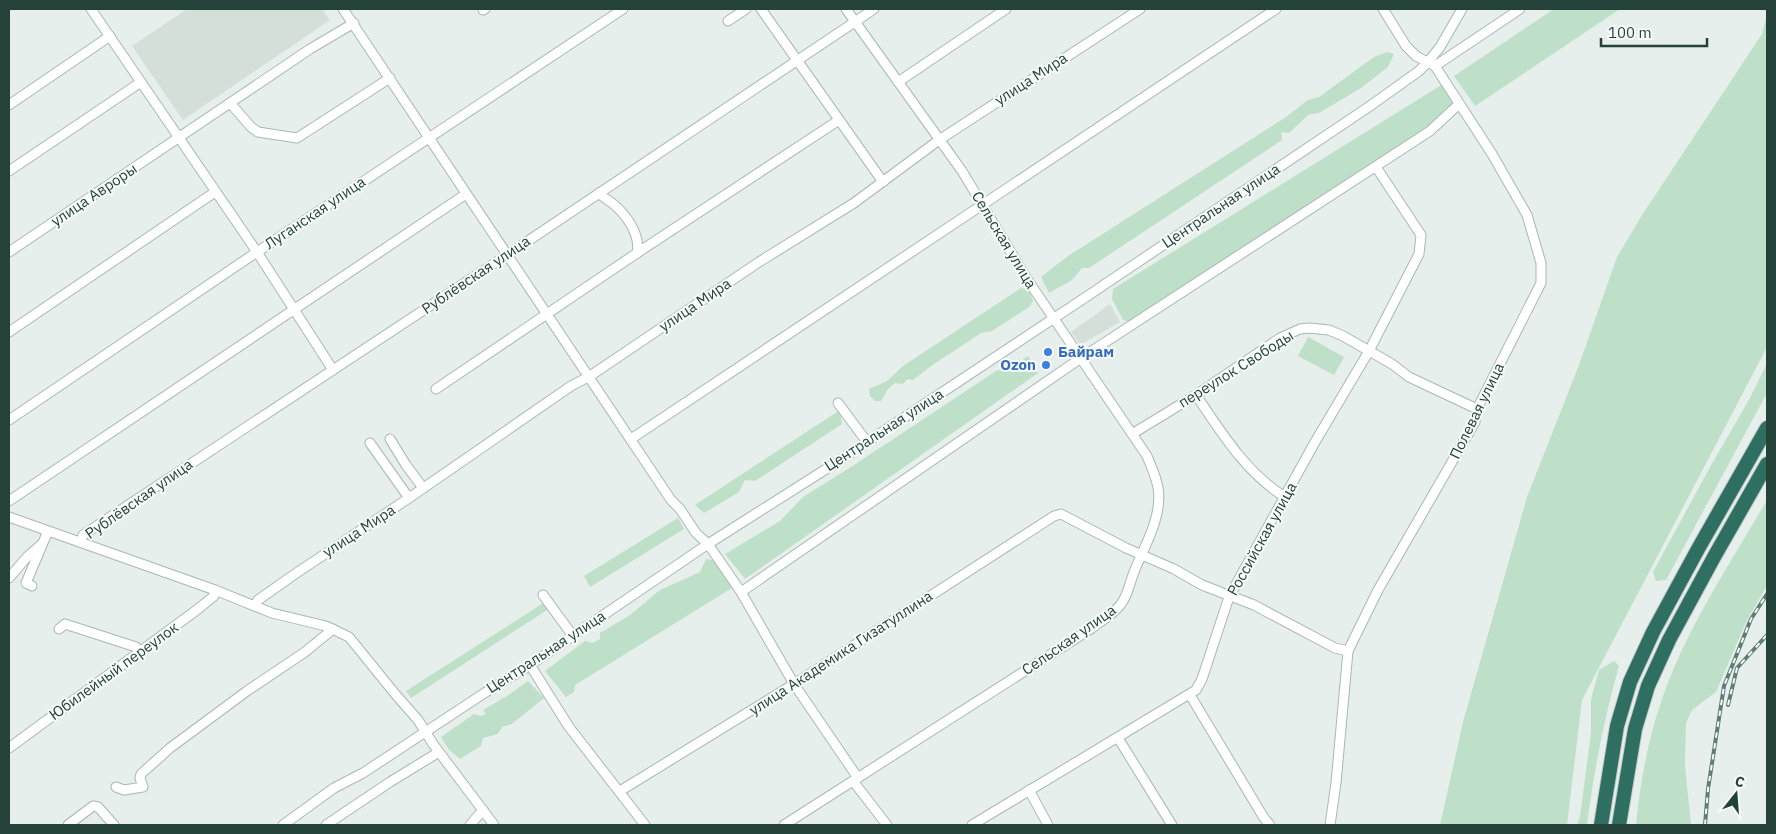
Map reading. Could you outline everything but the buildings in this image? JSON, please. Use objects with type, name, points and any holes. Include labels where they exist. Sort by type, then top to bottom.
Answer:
[{"type":"highway","points":[[1601,825],[1617,726],[1630,682],[1657,624],[1767,428]]},
{"type":"highway","points":[[1618,825],[1635,729],[1648,686],[1669,640],[1767,464]]},
{"type":"street","points":[[91,9],[257,252],[333,370]]},
{"type":"street","points":[[343,9],[590,376],[671,500],[680,509],[696,533],[708,544],[741,592],[794,684],[887,825]]},
{"type":"street","name":"Луганская улица","points":[[9,420],[257,252],[623,9]]},
{"type":"street","points":[[728,21],[746,9]]},
{"type":"street","points":[[761,9],[882,182]]},
{"type":"street","name":"Сельская улица","points":[[784,825],[1092,628],[1116,610],[1123,601],[1142,553],[1155,518],[1158,502],[1158,489],[1150,463],[1132,434],[1027,279],[983,204],[846,9]]},
{"type":"street","name":"Рублёвская улица","points":[[81,542],[83,534],[507,255],[874,9]]},
{"type":"street","points":[[898,82],[1006,9]]},
{"type":"street","name":"улица Мира","points":[[255,606],[258,600],[294,574],[410,498],[571,386],[590,376],[759,262],[854,203],[939,140],[1140,9]]},
{"type":"street","points":[[631,439],[1276,9]]},
{"type":"street","points":[[1383,9],[1406,46],[1416,56],[1432,64],[1520,9]]},
{"type":"street","name":"Центральная улица","points":[[283,825],[334,788],[363,773],[530,665],[708,544],[1055,318],[1432,64],[1462,9]]},
{"type":"street","name":"улица Авроры","points":[[9,252],[310,49],[354,23]]},
{"type":"street","points":[[9,105],[110,36]]},
{"type":"street","points":[[1446,36],[1452,45],[1462,47]]},
{"type":"street","name":"Полевая улица","points":[[1330,825],[1336,783],[1348,652],[1378,590],[1475,422],[1477,409],[1541,283],[1541,263],[1527,215],[1492,154],[1432,64]]},
{"type":"street","points":[[230,103],[251,127],[258,132],[297,138],[390,78]]},
{"type":"street","points":[[9,171],[141,82]]},
{"type":"street","points":[[741,592],[1081,358],[1430,131],[1459,104]]},
{"type":"street","points":[[436,389],[548,315],[636,253],[839,120]]},
{"type":"street","name":"Российская улица","points":[[972,825],[1196,690],[1202,679],[1229,597],[1315,442],[1369,351],[1419,254],[1421,235],[1376,167]]},
{"type":"street","points":[[9,332],[215,192]]},
{"type":"street","points":[[599,193],[603,198],[612,203],[631,225],[638,247],[636,253]]},
{"type":"street","points":[[9,501],[466,194]]},
{"type":"street","name":"переулок Свободы","points":[[1132,434],[1196,395],[1280,338],[1300,329],[1317,328],[1344,336],[1415,380],[1477,409]]},
{"type":"street","points":[[1196,395],[1223,436],[1243,461],[1285,498]]},
{"type":"street","points":[[838,403],[866,442]]},
{"type":"street","points":[[390,439],[423,488]]},
{"type":"street","points":[[370,444],[410,498]]},
{"type":"street","name":"улица Академика Гизатуллина","points":[[620,791],[794,684],[1054,516],[1061,514],[1126,548],[1142,553]]},
{"type":"street","points":[[9,517],[215,590],[272,613],[344,633],[354,640],[396,695],[418,720],[439,752],[494,825]]},
{"type":"street","points":[[32,586],[26,583],[48,531]]},
{"type":"street","points":[[9,578],[27,557],[44,542]]},
{"type":"street","points":[[1142,553],[1202,585],[1229,597],[1254,605],[1348,652]]},
{"type":"street","name":"Юбилейный переулок","points":[[9,748],[198,609],[214,596],[215,590]]},
{"type":"street","points":[[544,595],[573,636]]},
{"type":"street","points":[[59,629],[65,624],[136,647],[140,652]]},
{"type":"street","points":[[116,787],[124,790],[142,787],[141,774],[170,748],[247,691],[305,652],[333,629]]},
{"type":"street","points":[[530,665],[569,727],[645,825]]},
{"type":"street","points":[[1190,695],[1270,825]]},
{"type":"street","points":[[1118,738],[1172,825]]},
{"type":"street","points":[[326,825],[439,752]]},
{"type":"street","points":[[1029,790],[1046,825]]},
{"type":"street","points":[[68,825],[93,806],[98,807],[114,825]]},
{"type":"street","points":[[470,825],[483,810]]},
{"type":"shaded area","points":[[187,9],[322,9],[330,20],[183,120],[132,46]]},
{"type":"shaded area","points":[[1110,304],[1120,322],[1080,345],[1071,332]]},
{"type":"green space","points":[[1554,9],[1620,9],[1475,106],[1454,76]]},
{"type":"green space","points":[[1767,14],[1767,347],[1582,700],[1567,825],[1440,825],[1463,722],[1527,497],[1579,365],[1617,257],[1642,215],[1762,34]]},
{"type":"green space","points":[[1387,52],[1394,54],[1388,67],[1361,88],[1319,113],[1308,115],[1289,133],[1281,132],[1282,140],[1089,268],[1082,268],[1072,280],[1049,293],[1041,277],[1068,256],[1286,117],[1308,100],[1319,97],[1374,57]]},
{"type":"green space","points":[[1443,84],[1454,104],[1428,126],[1371,167],[1129,322],[1123,320],[1112,299],[1113,289]]},
{"type":"green space","points":[[1021,288],[1029,290],[1033,301],[1029,307],[992,331],[981,333],[913,380],[907,379],[903,384],[895,383],[888,389],[881,401],[875,401],[870,396],[869,389],[887,381],[903,366]]},
{"type":"green space","points":[[1308,337],[1344,357],[1334,375],[1298,356]]},
{"type":"green space","points":[[1028,356],[1038,373],[745,579],[725,554],[780,521],[803,497],[996,371],[1014,366]]},
{"type":"green space","points":[[1767,363],[1767,393],[1666,580],[1656,581],[1653,572],[1750,398]]},
{"type":"green space","points":[[840,410],[842,424],[755,481],[745,480],[739,492],[704,513],[695,505]]},
{"type":"green space","points":[[1767,500],[1767,586],[1747,620],[1716,692],[1692,710],[1686,723],[1685,766],[1691,825],[1636,825],[1642,777],[1649,745],[1657,714],[1672,673],[1696,622]]},
{"type":"green space","points":[[678,518],[684,529],[590,587],[584,576]]},
{"type":"green space","points":[[706,559],[717,561],[732,588],[575,685],[574,692],[566,697],[545,671],[585,641],[593,643],[600,639],[600,633],[630,615],[660,590],[700,572]]},
{"type":"green space","points":[[545,602],[550,608],[411,698],[406,691]]},
{"type":"green space","points":[[1614,661],[1619,666],[1600,745],[1587,825],[1577,825],[1580,816],[1591,733],[1591,699],[1599,670]]},
{"type":"green space","points":[[528,681],[544,698],[512,724],[502,727],[498,734],[483,738],[481,746],[460,759],[449,750],[441,737],[474,714],[481,716],[486,714],[483,710]]},
{"type":"railway","points":[[1705,825],[1708,789],[1724,686],[1751,619],[1767,594]]},
{"type":"railway","points":[[1728,705],[1737,668],[1767,635]]},
{"type":"place","name":"Байрам","points":[[1048,352]]},
{"type":"place","name":"Ozon","points":[[1046,365]]}]
